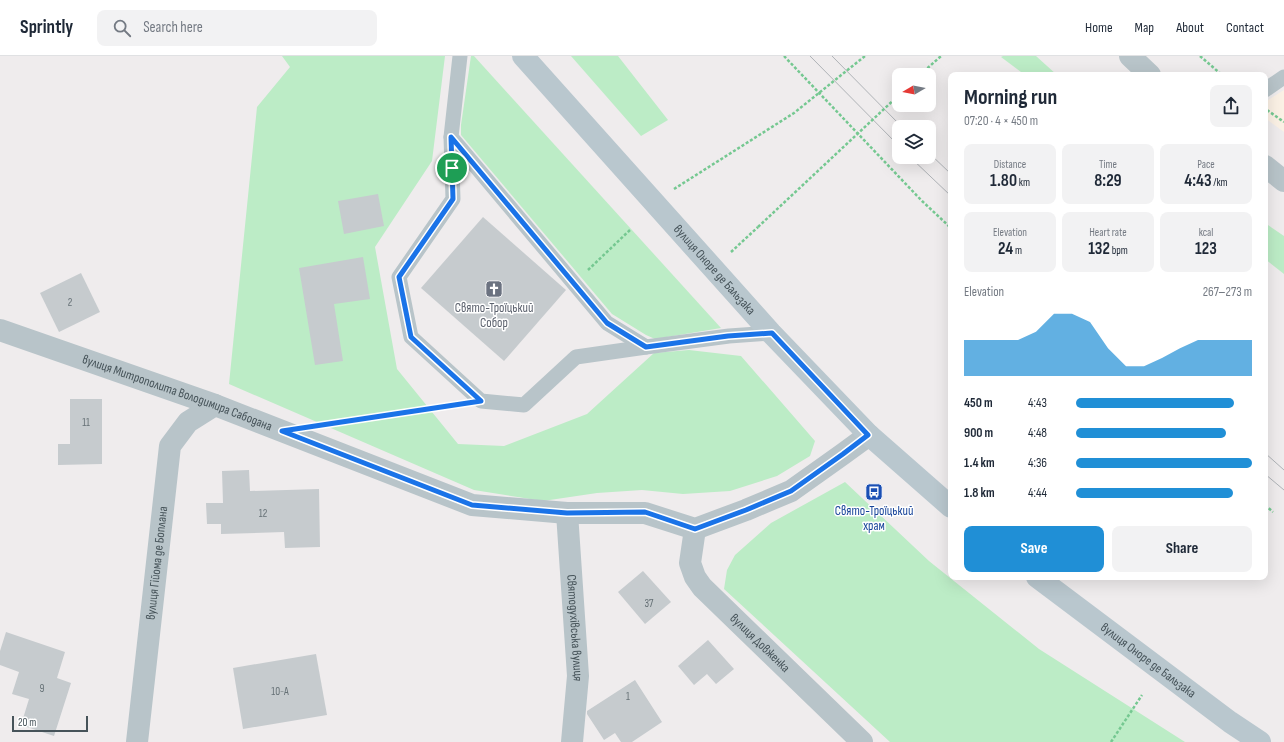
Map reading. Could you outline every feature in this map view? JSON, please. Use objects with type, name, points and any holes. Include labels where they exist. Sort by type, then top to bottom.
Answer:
[{"type":"main road","name":"вулиця Оноре де Бальзака","points":[[523,56],[772,333],[868,435],[948,504]]},
{"type":"main road","name":"вулиця Оноре де Бальзака","points":[[1041,580],[1230,722],[1260,742]]},
{"type":"street","points":[[1130,56],[1147,72]]},
{"type":"street","points":[[1268,168],[1284,181]]},
{"type":"street","name":"вулиця Митрополита Володимира Сабодана","points":[[0,330],[215,405],[472,505],[567,513],[645,512],[695,529]]},
{"type":"street","name":"вулиця Гійома де Боплана","points":[[137,742],[170,446],[188,422],[215,405]]},
{"type":"street","points":[[695,529],[791,491],[868,435]]},
{"type":"street","name":"Святодухівська вулиця","points":[[567,513],[578,676],[572,742]]},
{"type":"street","name":"вулиця Довженка","points":[[695,529],[690,564],[695,577],[702,587],[862,742]]},
{"type":"lane","points":[[460,56],[451,137],[453,199],[399,277],[411,337],[481,401],[524,405],[576,357],[728,336],[772,333]]},
{"type":"lane","points":[[1268,88],[1284,77]]},
{"type":"lane","points":[[451,137],[607,323],[646,347]]},
{"type":"path","points":[[784,56],[820,92],[922,201],[948,225]]},
{"type":"path","points":[[674,189],[794,114],[865,56]]},
{"type":"path","points":[[928,68],[941,56]]},
{"type":"path","points":[[1200,56],[1219,72]]},
{"type":"path","points":[[731,252],[892,102]]},
{"type":"path","points":[[1268,111],[1284,122]]},
{"type":"path","points":[[574,283],[631,229]]},
{"type":"path","points":[[328,424],[481,401]]},
{"type":"path","points":[[1268,508],[1273,512]]},
{"type":"path","points":[[1111,742],[1142,695]]},
{"type":"shaded area","points":[[1284,90],[1284,132],[1268,120],[1268,100]]},
{"type":"green space","points":[[282,56],[445,56],[432,161],[375,247],[397,369],[458,444],[504,446],[587,414],[654,353],[689,350],[741,356],[815,441],[810,456],[777,476],[730,491],[683,494],[642,490],[597,493],[543,501],[474,490],[229,384],[257,107],[290,67]]},
{"type":"green space","points":[[471,56],[474,56],[721,328],[655,339],[612,314],[461,135],[461,125]]},
{"type":"green space","points":[[571,56],[618,56],[668,120],[641,136]]},
{"type":"green space","points":[[1036,56],[1054,72],[1021,72],[1001,57]]},
{"type":"green space","points":[[1268,225],[1284,236],[1284,274],[1268,261]]},
{"type":"green space","points":[[845,482],[929,561],[948,576],[948,580],[953,580],[1039,649],[1185,742],[890,742],[724,589],[727,570],[735,555],[771,523]]},
{"type":"building","points":[[378,194],[384,226],[344,234],[338,201]]},
{"type":"building","name":"Свято-Троїцький Собор","points":[[483,217],[566,290],[504,361],[421,288]]},
{"type":"building","points":[[363,257],[370,299],[334,304],[343,361],[315,365],[299,268]]},
{"type":"building","points":[[81,273],[100,312],[59,332],[40,293]]},
{"type":"building","points":[[70,399],[102,399],[102,464],[58,465],[58,444],[70,444]]},
{"type":"building","points":[[249,470],[250,491],[319,489],[320,547],[285,548],[284,532],[221,534],[221,524],[207,524],[206,503],[223,503],[222,471]]},
{"type":"building","points":[[643,571],[671,602],[645,624],[618,592]]},
{"type":"building","points":[[6,632],[65,652],[57,678],[71,683],[54,736],[21,725],[29,699],[12,694],[19,672],[0,665],[0,651]]},
{"type":"building","points":[[708,640],[734,669],[716,684],[707,674],[694,685],[678,666]]},
{"type":"building","points":[[316,654],[327,715],[243,729],[233,668]]},
{"type":"building","points":[[635,680],[662,722],[632,742],[621,742],[615,733],[604,740],[587,714],[587,711]]},
{"type":"tram line","points":[[810,56],[892,139]]},
{"type":"tram line","points":[[832,56],[895,120]]},
{"type":"tram line","points":[[936,160],[948,171]]},
{"type":"tram line","points":[[917,164],[948,193]]},
{"type":"tram line","points":[[1268,456],[1284,470]]},
{"type":"tram line","points":[[1268,477],[1284,490]]},
{"type":"place","name":"Свято-Троїцький Собор","points":[[494,289]]},
{"type":"place","name":"Свято-Троїцький храм","points":[[874,492]]},
{"type":"route","points":[[451,137],[607,323],[646,347],[728,336],[772,333],[868,435],[791,491],[695,529],[645,512],[567,513],[472,505],[282,431],[481,401],[411,337],[399,277],[453,199],[452,168],[451,137]]}]
